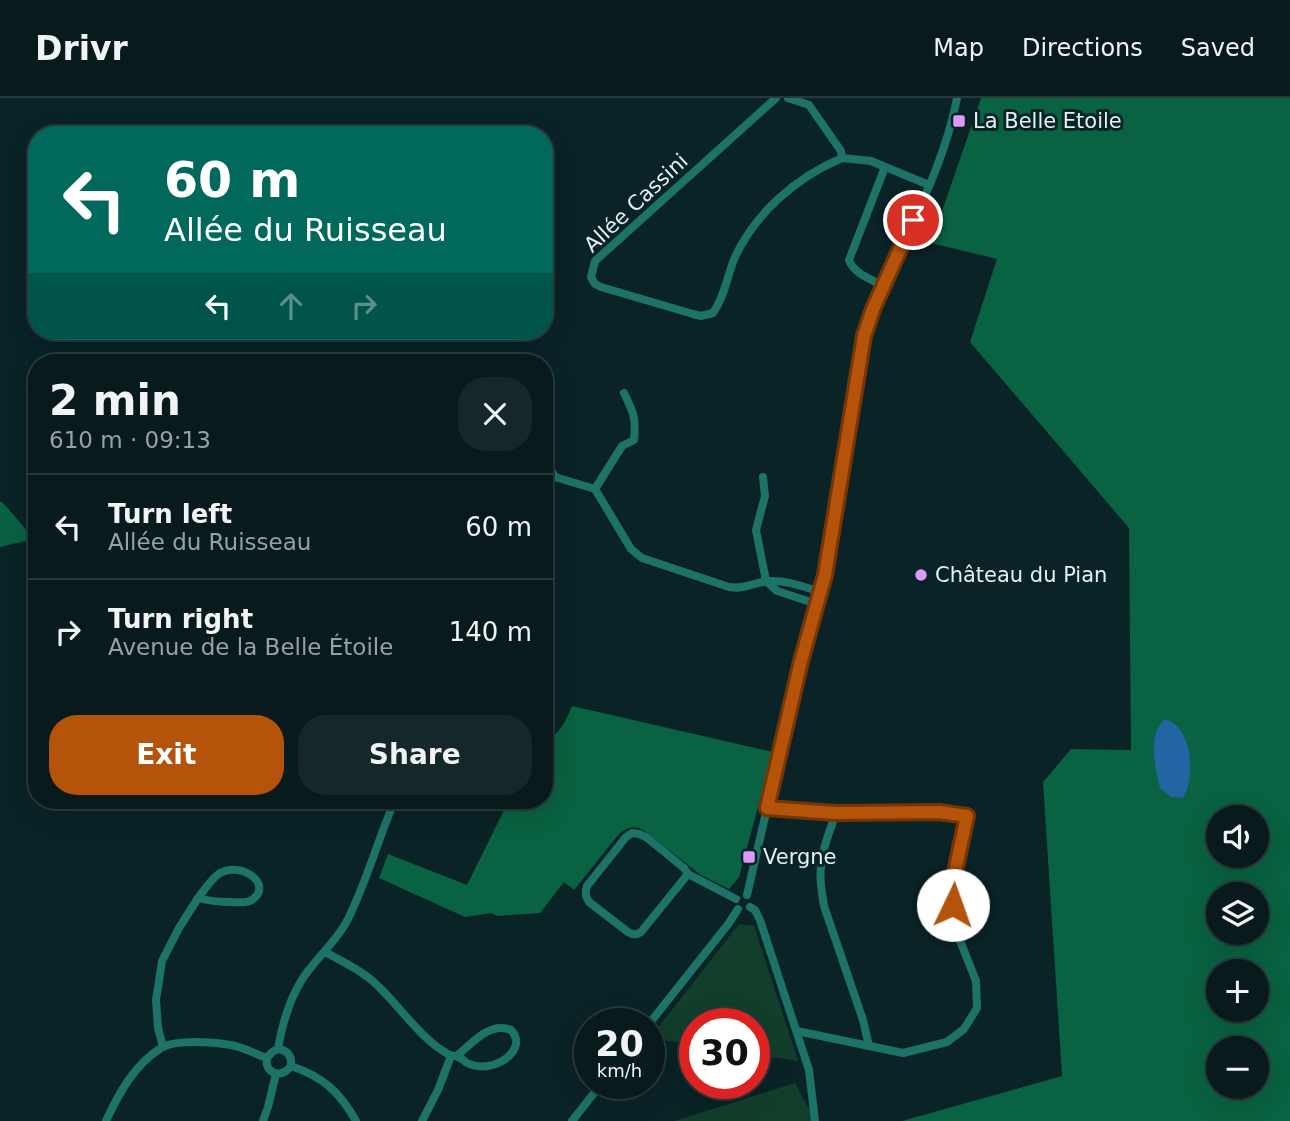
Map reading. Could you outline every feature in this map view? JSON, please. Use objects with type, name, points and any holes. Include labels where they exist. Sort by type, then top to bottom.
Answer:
[{"type":"street","name":"Allée Cassini","points":[[776,98],[595,261],[591,276],[595,284],[701,316],[713,313],[721,301],[736,257],[765,212],[807,176],[842,158]]},
{"type":"street","points":[[788,98],[809,105],[841,151],[842,158],[871,162],[929,185]]},
{"type":"street","points":[[747,895],[801,661],[829,556],[864,336],[873,309],[929,185],[947,138],[957,98]]},
{"type":"street","points":[[883,286],[860,274],[850,265],[849,260],[885,167]]},
{"type":"street","points":[[595,489],[622,446],[635,440],[634,413],[624,393]]},
{"type":"street","points":[[553,474],[555,477],[595,489],[631,549],[642,558],[736,589],[766,581],[782,581],[821,592]]},
{"type":"street","points":[[763,477],[765,496],[756,530],[766,581],[778,591],[817,604]]},
{"type":"street","points":[[767,808],[836,813],[939,812],[967,816],[953,881],[955,928],[976,981],[976,1009],[964,1029],[947,1042],[903,1053],[797,1031]]},
{"type":"street","points":[[278,1049],[284,1020],[296,990],[346,922],[392,809]]},
{"type":"street","points":[[836,813],[821,866],[821,887],[824,906],[863,1020],[869,1046]]},
{"type":"street","points":[[688,874],[637,934],[628,932],[586,897],[587,886],[625,837],[632,833],[646,837],[688,874],[736,899]]},
{"type":"street","points":[[163,1047],[156,1000],[162,961],[179,928],[198,898],[211,880],[221,873],[237,869],[251,874],[259,886],[253,899],[246,902],[216,902],[198,898]]},
{"type":"street","points":[[741,894],[747,895],[751,899],[750,907],[743,911],[738,909],[735,905],[736,899],[741,894]]},
{"type":"street","points":[[750,907],[760,920],[809,1070],[815,1121]]},
{"type":"street","points":[[662,1008],[738,909]]},
{"type":"street","points":[[325,952],[377,984],[429,1039],[454,1056],[467,1063],[489,1066],[504,1061],[512,1054],[516,1038],[511,1030],[497,1027],[487,1031],[454,1056],[422,1121]]},
{"type":"street","points":[[106,1121],[134,1071],[163,1047],[187,1042],[232,1045],[267,1058]]},
{"type":"street","points":[[278,1049],[289,1054],[291,1066],[286,1072],[276,1074],[269,1070],[266,1062],[271,1052],[278,1049]]},
{"type":"street","points":[[291,1066],[315,1076],[334,1089],[356,1121]]},
{"type":"street","points":[[263,1121],[276,1074]]},
{"type":"street","points":[[572,1121],[589,1099]]},
{"type":"green space","points":[[981,98],[1290,98],[1290,1121],[902,1121],[1062,1076],[1043,782],[1071,749],[1131,750],[1129,528],[970,342],[997,259],[931,243]]},
{"type":"green space","points":[[0,501],[28,532],[28,540],[0,547]]},
{"type":"green space","points":[[572,706],[773,752],[739,877],[729,889],[701,875],[643,830],[634,827],[619,834],[574,890],[564,882],[540,913],[497,916],[491,913],[465,917],[379,878],[388,854],[467,885],[505,809],[553,809],[553,736],[567,718]]},
{"type":"green space","points":[[739,924],[754,926],[798,1061],[770,1057],[770,1008],[679,1008],[679,1043],[665,1040],[665,1019]]},
{"type":"green space","points":[[795,1083],[815,1121],[675,1121],[744,1099],[770,1099],[770,1091]]},
{"type":"water","points":[[1165,719],[1181,732],[1189,754],[1190,778],[1183,798],[1171,797],[1160,788],[1158,780],[1154,743],[1159,726]]},
{"type":"place","name":"La Belle Etoile","points":[[959,121]]},
{"type":"place","name":"Château du Pian","points":[[921,575]]},
{"type":"place","name":"Vergne","points":[[749,857]]},
{"type":"route","points":[[913,220],[873,309],[864,336],[825,575],[801,661],[767,808],[836,813],[939,812],[967,816],[958,849],[953,881],[953,905]]}]
